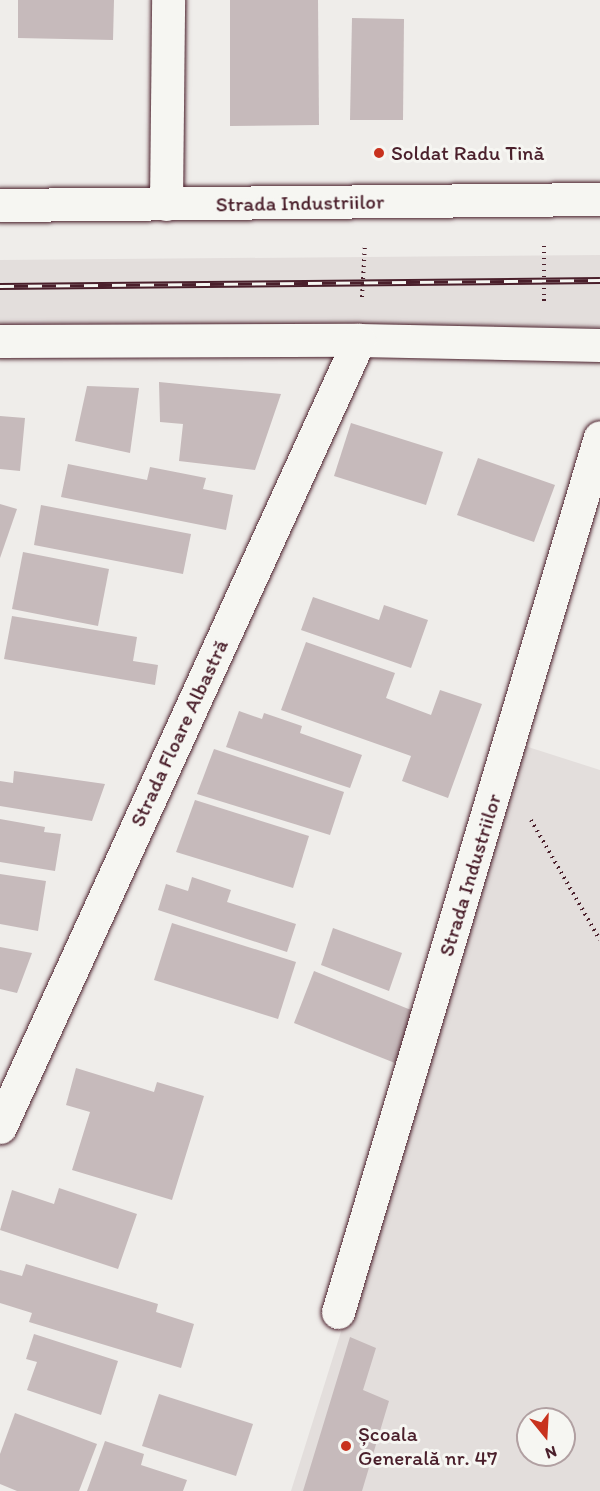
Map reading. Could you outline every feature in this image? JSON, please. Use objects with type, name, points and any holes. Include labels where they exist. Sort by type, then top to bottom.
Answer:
[{"type":"street","points":[[166,204],[168,0]]},
{"type":"street","name":"Strada Industriilor","points":[[0,205],[600,199]]},
{"type":"street","points":[[0,341],[359,340],[600,345]]},
{"type":"street","name":"Strada Floare Albastră","points":[[0,1127],[359,340]]},
{"type":"street","name":"Strada Industriilor","points":[[338,1312],[600,437]]},
{"type":"path","points":[[543,344],[544,200]]},
{"type":"path","points":[[359,340],[367,202]]},
{"type":"path","points":[[502,770],[600,940]]},
{"type":"shaded area","points":[[600,255],[600,327],[0,330],[0,260]]},
{"type":"shaded area","points":[[525,746],[600,770],[600,1491],[291,1491]]},
{"type":"building","points":[[18,0],[114,0],[113,40],[18,38]]},
{"type":"building","points":[[230,0],[318,0],[319,125],[230,126]]},
{"type":"building","points":[[352,18],[404,19],[403,120],[350,120]]},
{"type":"building","points":[[159,382],[281,394],[255,470],[179,461],[183,424],[160,422]]},
{"type":"building","points":[[87,386],[139,388],[130,453],[75,441]]},
{"type":"building","points":[[0,416],[25,418],[20,471],[0,469]]},
{"type":"building","points":[[351,423],[443,452],[426,505],[334,476]]},
{"type":"building","points":[[478,458],[555,485],[534,542],[457,515]]},
{"type":"building","points":[[68,464],[147,480],[150,467],[206,478],[203,489],[233,495],[226,530],[61,497]]},
{"type":"building","points":[[0,504],[17,509],[0,558]]},
{"type":"building","points":[[41,505],[191,534],[183,574],[34,545]]},
{"type":"building","points":[[23,552],[109,569],[98,626],[12,609]]},
{"type":"building","points":[[313,597],[379,620],[384,605],[428,620],[411,668],[301,630]]},
{"type":"building","points":[[12,616],[137,637],[133,661],[158,665],[155,685],[4,659]]},
{"type":"building","points":[[306,642],[395,673],[386,698],[431,715],[440,690],[482,704],[448,798],[402,781],[411,756],[281,710]]},
{"type":"building","points":[[239,711],[262,719],[264,713],[302,726],[300,733],[362,755],[350,788],[226,747]]},
{"type":"building","points":[[214,749],[344,792],[330,835],[197,794]]},
{"type":"building","points":[[14,771],[105,784],[92,821],[0,806],[0,781],[13,783]]},
{"type":"building","points":[[195,800],[309,836],[293,888],[176,852]]},
{"type":"building","points":[[0,819],[45,827],[44,832],[61,834],[55,871],[0,862]]},
{"type":"building","points":[[0,874],[46,881],[38,931],[0,924]]},
{"type":"building","points":[[192,877],[231,890],[227,902],[296,924],[287,952],[158,910],[166,884],[188,891]]},
{"type":"building","points":[[172,923],[296,962],[278,1019],[154,980]]},
{"type":"building","points":[[333,928],[402,953],[389,991],[321,965]]},
{"type":"building","points":[[0,947],[32,953],[17,993],[0,989]]},
{"type":"building","points":[[314,971],[421,1014],[400,1065],[294,1023]]},
{"type":"building","points":[[76,1068],[154,1092],[157,1082],[204,1096],[172,1200],[72,1170],[90,1112],[66,1105]]},
{"type":"building","points":[[59,1188],[137,1214],[118,1269],[0,1230],[12,1190],[54,1204]]},
{"type":"building","points":[[26,1264],[158,1304],[156,1312],[194,1324],[181,1368],[29,1322],[32,1313],[0,1303],[0,1270],[22,1276]]},
{"type":"building","points":[[34,1334],[118,1361],[101,1415],[27,1390],[37,1362],[26,1359]]},
{"type":"building","name":"Școala Generală nr. 47","points":[[350,1337],[376,1348],[363,1390],[389,1401],[362,1491],[303,1491]]},
{"type":"building","points":[[159,1394],[253,1424],[236,1476],[142,1446]]},
{"type":"building","points":[[15,1413],[97,1444],[79,1491],[17,1491],[0,1484],[0,1454]]},
{"type":"building","points":[[105,1441],[144,1454],[141,1465],[187,1480],[183,1491],[87,1491]]},
{"type":"railway","points":[[0,286],[600,280]]},
{"type":"place","name":"Soldat Radu Tină","points":[[379,153]]},
{"type":"place","name":"Școala Generală nr. 47","points":[[346,1446]]}]
